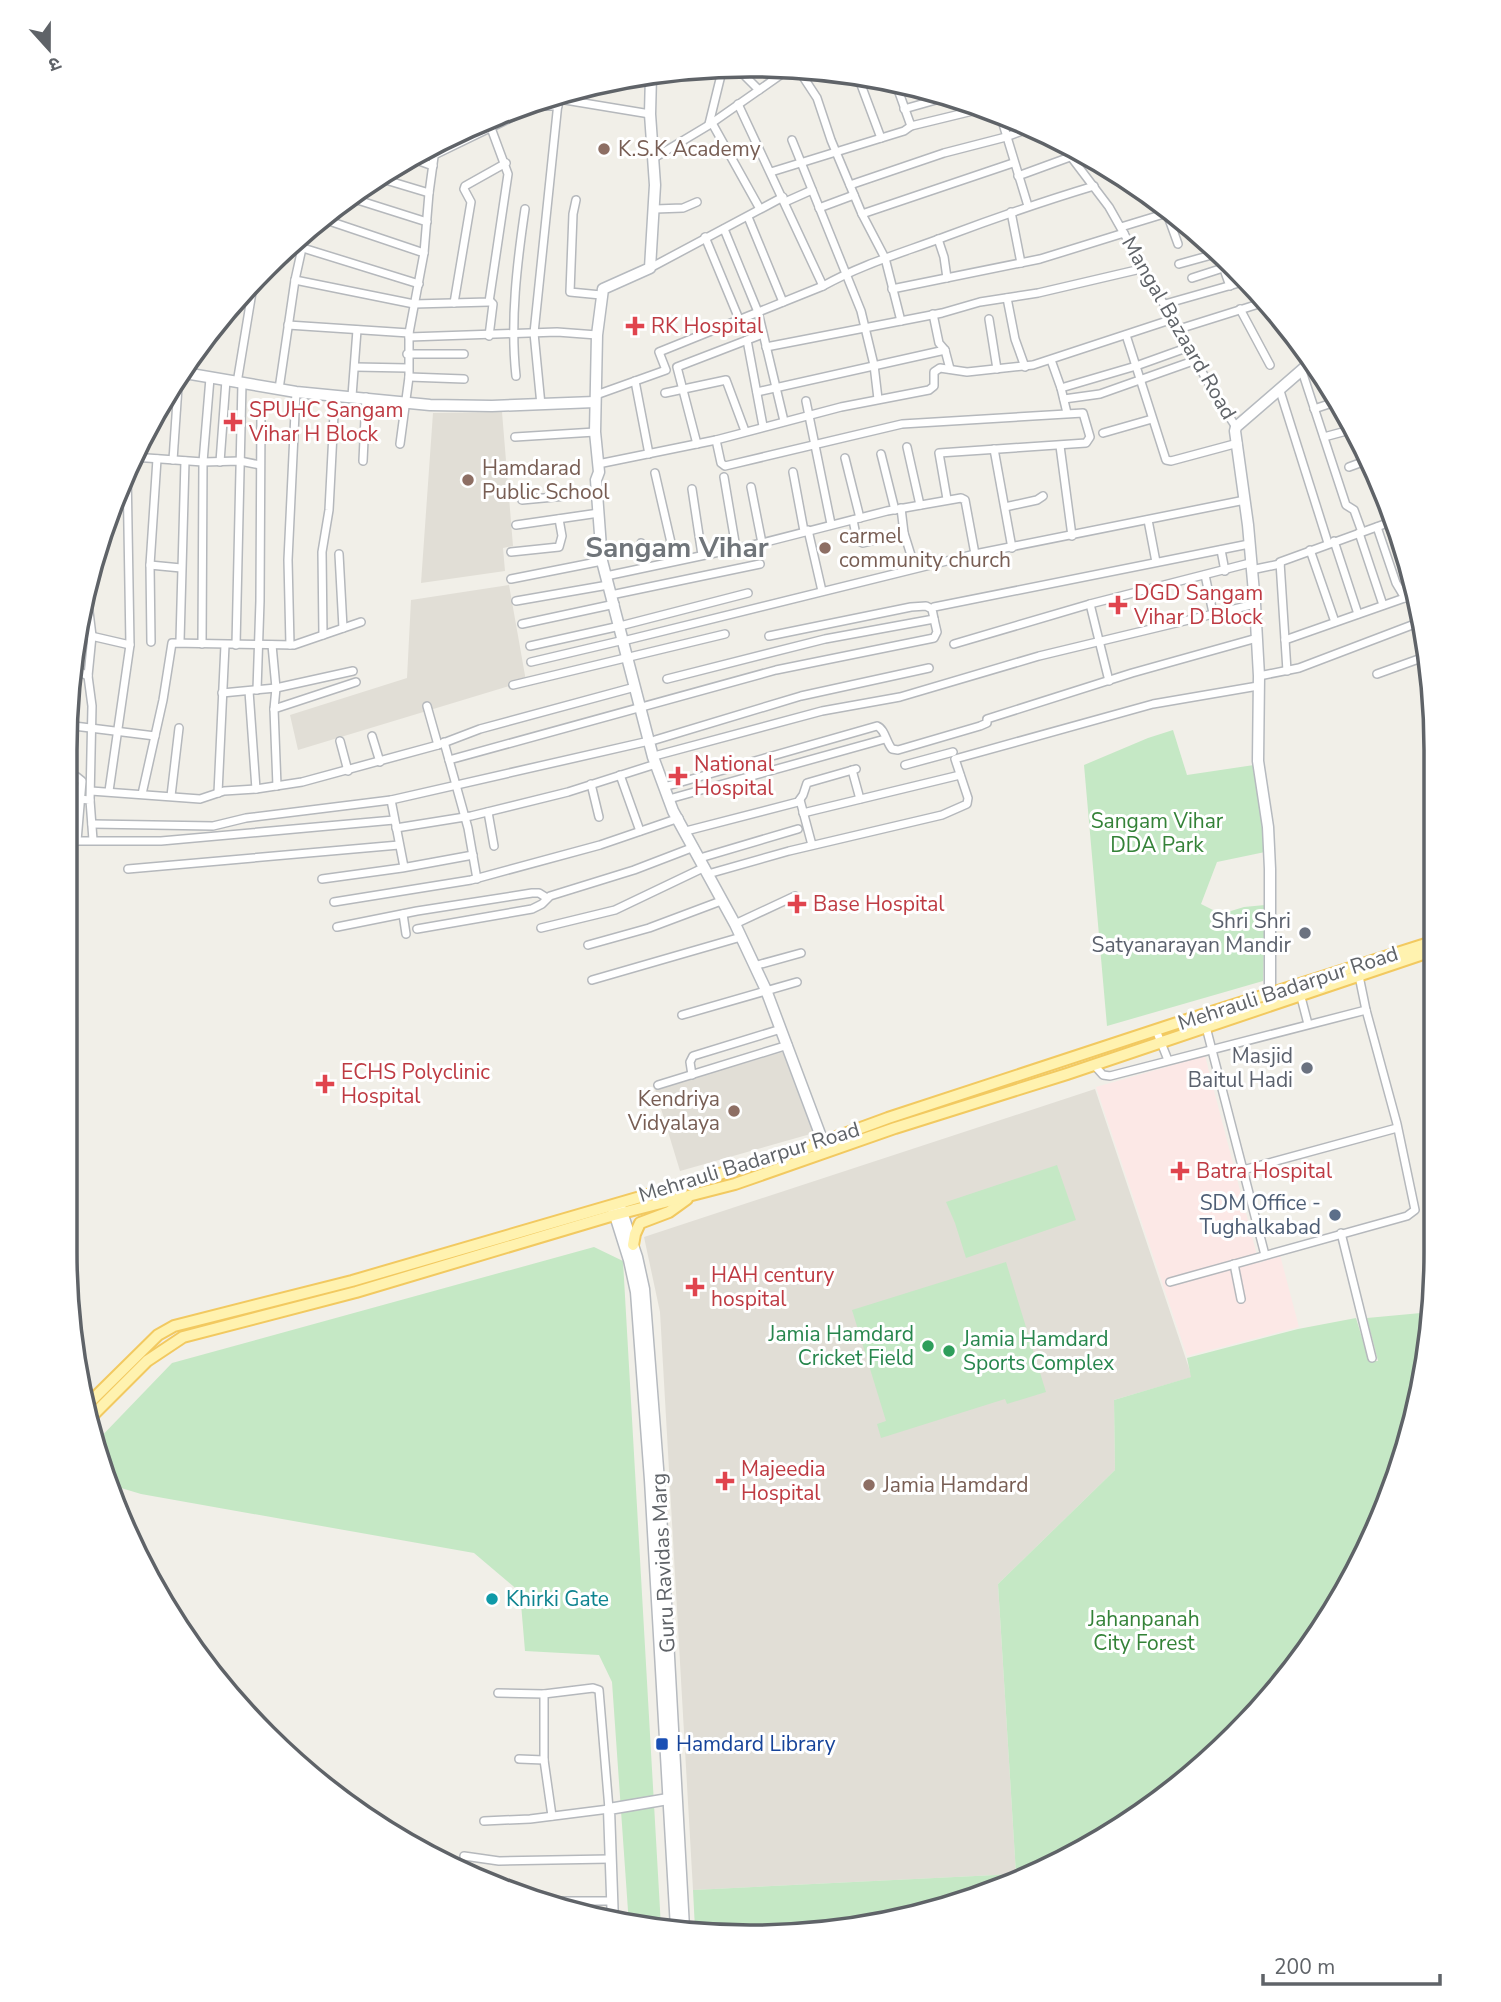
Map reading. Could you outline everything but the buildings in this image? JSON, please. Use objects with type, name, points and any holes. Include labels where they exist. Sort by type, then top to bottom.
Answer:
[{"type":"main road","name":"Mehrauli Badarpur Road","points":[[97,1411],[147,1361],[183,1337],[393,1281],[823,1142],[1094,1065],[1359,976],[1375,965],[1424,945]]},
{"type":"main road","name":"Mehrauli Badarpur Road","points":[[94,1399],[158,1335],[174,1326],[617,1209],[689,1197],[736,1184],[885,1126],[1156,1030],[1268,995],[1424,953]]},
{"type":"main road","points":[[633,1245],[640,1223],[669,1212],[689,1197]]},
{"type":"street","points":[[746,77],[759,90]]},
{"type":"street","points":[[721,78],[711,124],[760,209]]},
{"type":"street","points":[[654,158],[711,124],[777,78]]},
{"type":"street","points":[[805,79],[817,98],[862,214],[885,258],[901,321]]},
{"type":"street","points":[[650,268],[655,209],[651,85]]},
{"type":"street","points":[[862,87],[881,138]]},
{"type":"street","points":[[899,94],[911,126]]},
{"type":"street","points":[[572,101],[650,114]]},
{"type":"street","points":[[904,109],[930,102]]},
{"type":"street","points":[[738,104],[823,286]]},
{"type":"street","points":[[541,405],[534,333],[558,105]]},
{"type":"street","points":[[771,172],[911,126],[966,113]]},
{"type":"street","points":[[1003,126],[1028,206]]},
{"type":"street","points":[[489,336],[493,304],[490,301],[509,174],[491,129]]},
{"type":"street","points":[[850,185],[944,153],[1019,133]]},
{"type":"street","points":[[439,154],[469,139]]},
{"type":"street","points":[[792,140],[861,310],[874,365],[878,399]]},
{"type":"street","points":[[400,444],[409,372],[409,335],[424,253],[434,156]]},
{"type":"street","points":[[1018,176],[1069,157]]},
{"type":"street","name":"Mangal Bazaard Road","points":[[1071,159],[1094,186],[1122,230],[1236,427],[1257,638],[1258,761],[1268,873],[1268,995]]},
{"type":"street","points":[[423,162],[433,166]]},
{"type":"street","points":[[454,303],[471,202],[465,186],[506,163]]},
{"type":"street","points":[[862,214],[1013,163]]},
{"type":"street","points":[[391,182],[429,193]]},
{"type":"street","points":[[666,370],[659,352],[885,258],[1010,212],[1094,186]]},
{"type":"street","points":[[811,190],[760,209],[748,218],[705,237],[650,268],[605,288],[601,295],[597,335],[595,432],[602,561],[657,760],[678,818],[735,924],[766,990],[823,1142]]},
{"type":"street","points":[[820,208],[854,195]]},
{"type":"street","points":[[576,200],[570,292],[601,295]]},
{"type":"street","points":[[361,201],[427,222]]},
{"type":"street","points":[[655,209],[683,208],[697,202]]},
{"type":"street","points":[[516,376],[514,334],[517,261],[525,209]]},
{"type":"street","points":[[1010,212],[1021,263]]},
{"type":"street","points":[[892,289],[1021,263],[1122,230],[1158,214]]},
{"type":"street","points":[[748,218],[783,302]]},
{"type":"street","points":[[333,222],[424,253]]},
{"type":"street","points":[[1171,224],[1178,244]]},
{"type":"street","points":[[724,229],[758,312],[784,421]]},
{"type":"street","points":[[705,237],[739,319]]},
{"type":"street","points":[[938,239],[947,278]]},
{"type":"street","points":[[279,389],[295,280],[303,248],[419,284]]},
{"type":"street","points":[[1179,264],[1207,255]]},
{"type":"street","points":[[766,347],[1070,286],[1145,268]]},
{"type":"street","points":[[1192,278],[1221,269]]},
{"type":"street","points":[[1224,272],[1230,286]]},
{"type":"street","points":[[295,280],[414,304],[490,301]]},
{"type":"street","points":[[1165,303],[1236,284]]},
{"type":"street","points":[[1007,298],[1015,339],[1025,367]]},
{"type":"street","points":[[220,462],[250,299]]},
{"type":"street","points":[[1179,329],[1256,305]]},
{"type":"street","points":[[1240,309],[1270,365]]},
{"type":"street","points":[[933,314],[939,343],[945,350],[950,369]]},
{"type":"street","points":[[989,319],[997,369]]},
{"type":"street","points":[[598,468],[809,415],[930,389],[934,386],[934,371],[940,368],[967,372],[1025,367],[1173,319]]},
{"type":"street","points":[[288,325],[409,335],[489,336],[557,332],[597,335]]},
{"type":"street","points":[[352,396],[357,330]]},
{"type":"street","points":[[192,375],[296,392],[440,406],[541,405],[595,399],[635,381],[763,334]]},
{"type":"street","points":[[1126,335],[1165,458],[1169,461],[1238,443]]},
{"type":"street","points":[[747,340],[763,426]]},
{"type":"street","points":[[1061,388],[1189,347]]},
{"type":"street","points":[[757,392],[945,350]]},
{"type":"street","points":[[407,354],[464,354]]},
{"type":"street","points":[[1051,360],[1067,413]]},
{"type":"street","points":[[1064,399],[1100,394],[1196,360]]},
{"type":"street","points":[[355,367],[464,379]]},
{"type":"street","points":[[677,367],[697,444]]},
{"type":"street","points":[[1236,427],[1305,368]]},
{"type":"street","points":[[1302,371],[1346,505],[1354,510],[1383,605]]},
{"type":"street","points":[[202,644],[203,463],[210,378]]},
{"type":"street","points":[[665,393],[726,380],[745,431]]},
{"type":"street","points":[[635,381],[649,454]]},
{"type":"street","points":[[235,382],[240,461],[236,645]]},
{"type":"street","points":[[1280,391],[1358,614]]},
{"type":"street","points":[[290,645],[288,560],[296,392]]},
{"type":"street","points":[[323,635],[322,552],[329,510],[335,395]]},
{"type":"street","points":[[363,461],[366,397]]},
{"type":"street","points":[[173,460],[177,398]]},
{"type":"street","points":[[806,401],[831,524]]},
{"type":"street","points":[[1314,409],[1328,404]]},
{"type":"street","points":[[256,789],[253,690],[259,645],[261,412]]},
{"type":"street","points":[[716,440],[724,466],[902,425],[1083,413],[1090,440],[1086,443],[939,453],[947,499]]},
{"type":"street","points":[[1103,433],[1152,419]]},
{"type":"street","points":[[515,437],[595,432]]},
{"type":"street","points":[[1324,437],[1344,432]]},
{"type":"street","points":[[1060,446],[1072,536]]},
{"type":"street","points":[[907,447],[920,505]]},
{"type":"street","points":[[994,449],[1012,548]]},
{"type":"street","points":[[881,454],[915,568]]},
{"type":"street","points":[[144,458],[203,463],[240,461],[260,465]]},
{"type":"street","points":[[845,458],[859,543],[904,533]]},
{"type":"street","points":[[151,642],[150,565],[157,459]]},
{"type":"street","points":[[180,641],[185,461]]},
{"type":"street","points":[[1349,467],[1360,463]]},
{"type":"street","points":[[598,468],[603,479],[604,547],[611,588]]},
{"type":"street","points":[[793,472],[822,591]]},
{"type":"street","points":[[655,473],[675,559]]},
{"type":"street","points":[[724,477],[736,548]]},
{"type":"street","points":[[751,487],[762,543]]},
{"type":"street","points":[[692,489],[702,555]]},
{"type":"street","points":[[522,500],[598,494]]},
{"type":"street","points":[[109,791],[130,645],[127,495]]},
{"type":"street","points":[[1005,507],[1044,496]]},
{"type":"street","points":[[522,624],[611,588],[644,567],[762,543],[831,524],[947,499],[965,499],[975,554]]},
{"type":"street","points":[[531,662],[975,554],[1245,500]]},
{"type":"street","points":[[516,525],[599,513]]},
{"type":"street","points":[[511,552],[559,547],[562,536],[559,519]]},
{"type":"street","points":[[1148,520],[1156,562]]},
{"type":"street","points":[[1287,671],[1280,564],[1284,559],[1385,525]]},
{"type":"street","points":[[1377,527],[1396,583],[1405,592]]},
{"type":"street","points":[[641,542],[644,567]]},
{"type":"street","points":[[769,636],[911,607],[926,606],[932,609],[1249,544]]},
{"type":"street","points":[[1221,550],[1225,571]]},
{"type":"street","points":[[1310,550],[1335,622]]},
{"type":"street","points":[[339,554],[343,628]]},
{"type":"street","points":[[511,579],[602,561]]},
{"type":"street","points":[[516,601],[760,564]]},
{"type":"street","points":[[954,644],[1090,604],[1205,575],[1280,564]]},
{"type":"street","points":[[150,565],[181,568]]},
{"type":"street","points":[[1205,575],[1213,613]]},
{"type":"street","points":[[530,646],[622,626],[748,593]]},
{"type":"street","points":[[1285,640],[1406,597]]},
{"type":"street","points":[[1090,604],[1109,681]]},
{"type":"street","points":[[80,778],[83,784],[77,841],[161,841],[466,817],[591,784],[657,760],[822,711],[900,697],[1100,640],[1255,604]]},
{"type":"street","points":[[449,760],[776,670],[934,638],[937,632],[932,609]]},
{"type":"street","points":[[90,619],[92,636],[88,676],[92,706],[90,800],[93,840]]},
{"type":"street","points":[[667,679],[825,639],[934,619]]},
{"type":"street","points":[[142,794],[163,700],[171,644],[180,641],[225,645],[290,645],[361,622]]},
{"type":"street","points":[[905,765],[1259,681],[1412,624]]},
{"type":"street","points":[[513,685],[725,634]]},
{"type":"street","points":[[87,635],[130,645]]},
{"type":"street","points":[[667,786],[877,726],[882,729],[892,749],[898,750],[980,726],[987,723],[988,719],[1178,659],[1257,638]]},
{"type":"street","points":[[218,793],[225,645]]},
{"type":"street","points":[[272,645],[276,688],[274,709],[277,786]]},
{"type":"street","points":[[630,658],[635,687],[643,706]]},
{"type":"street","points":[[1377,674],[1417,659]]},
{"type":"street","points":[[92,824],[213,826],[246,818],[391,800],[652,741],[800,696],[929,668]]},
{"type":"street","points":[[222,693],[276,688],[353,670]]},
{"type":"street","points":[[82,673],[88,676]]},
{"type":"street","points":[[274,709],[356,682]]},
{"type":"street","points":[[91,790],[203,799],[218,793],[277,786],[348,771],[441,744],[480,729],[635,687]]},
{"type":"street","points":[[427,706],[457,786],[466,817],[477,878]]},
{"type":"street","points":[[78,726],[155,736]]},
{"type":"street","points":[[171,796],[179,728]]},
{"type":"street","points":[[704,866],[923,820],[960,808],[967,804],[968,798],[948,735]]},
{"type":"street","points":[[372,736],[380,762]]},
{"type":"street","points":[[672,799],[885,739]]},
{"type":"street","points":[[340,741],[348,771]]},
{"type":"street","points":[[812,845],[800,800],[807,783],[854,770],[860,799]]},
{"type":"street","points":[[620,775],[640,831]]},
{"type":"street","points":[[803,813],[960,775]]},
{"type":"street","points":[[77,777],[92,779]]},
{"type":"street","points":[[591,784],[599,817]]},
{"type":"street","points":[[77,798],[90,800]]},
{"type":"street","points":[[391,800],[404,867]]},
{"type":"street","points":[[686,831],[800,800]]},
{"type":"street","points":[[488,811],[494,846]]},
{"type":"street","points":[[334,902],[477,878],[600,845],[678,818]]},
{"type":"street","points":[[541,928],[615,910],[704,866],[798,829]]},
{"type":"street","points":[[128,869],[399,845]]},
{"type":"street","points":[[417,929],[532,908],[542,904],[547,898],[694,848]]},
{"type":"street","points":[[322,879],[473,855]]},
{"type":"street","points":[[337,927],[532,893],[539,893],[547,898]]},
{"type":"street","points":[[735,924],[795,896]]},
{"type":"street","points":[[587,945],[649,928],[721,901]]},
{"type":"street","points":[[402,914],[406,934]]},
{"type":"street","points":[[592,980],[741,937]]},
{"type":"street","points":[[754,966],[801,953]]},
{"type":"street","points":[[1170,1282],[1408,1216],[1415,1210],[1359,976]]},
{"type":"street","points":[[682,1015],[797,982]]},
{"type":"street","points":[[1302,1001],[1308,1024]]},
{"type":"street","points":[[1094,1065],[1103,1075],[1110,1076],[1366,1010]]},
{"type":"street","points":[[1206,1027],[1265,1255]]},
{"type":"street","points":[[692,1075],[691,1059],[695,1054],[781,1029]]},
{"type":"street","points":[[1156,1030],[1168,1060]]},
{"type":"street","points":[[658,1085],[788,1045]]},
{"type":"street","points":[[1243,1170],[1397,1128]]},
{"type":"street","name":"Guru Ravidas Marg","points":[[617,1209],[633,1245],[644,1289],[660,1494],[684,1921]]},
{"type":"street","name":"Guru Ravidas Marg","points":[[617,1209],[636,1292],[650,1480],[676,1920]]},
{"type":"street","points":[[1341,1233],[1372,1358]]},
{"type":"street","points":[[1234,1264],[1241,1299]]},
{"type":"street","points":[[498,1693],[544,1694],[593,1688],[599,1690],[609,1809],[611,1910]]},
{"type":"street","points":[[544,1694],[544,1760],[552,1816]]},
{"type":"street","points":[[519,1759],[544,1760]]},
{"type":"street","points":[[484,1821],[516,1821],[668,1798]]},
{"type":"street","points":[[464,1857],[499,1861],[610,1859]]},
{"type":"street","points":[[573,1901],[611,1901]]},
{"type":"shaded area","name":"Hamdarad Public School","points":[[502,412],[513,546],[503,548],[505,571],[421,583],[433,413]]},
{"type":"shaded area","points":[[509,585],[526,681],[298,750],[290,715],[407,678],[411,600]]},
{"type":"shaded area","name":"Kendriya Vidyalaya","points":[[783,1052],[814,1133],[680,1171],[655,1089]]},
{"type":"shaded area","name":"Batra Hospital","points":[[1205,1056],[1259,1263],[1280,1255],[1299,1327],[1187,1356],[1096,1087]]},
{"type":"shaded area","points":[[1095,1089],[1192,1377],[1114,1400],[1115,1470],[998,1584],[1016,1870],[1007,1874],[693,1890],[660,1312],[644,1237]]},
{"type":"green space","name":"Sangam Vihar DDA Park","points":[[1173,730],[1187,775],[1254,765],[1265,852],[1217,862],[1201,904],[1221,914],[1244,907],[1265,905],[1263,981],[1107,1026],[1084,765]]},
{"type":"green space","points":[[1057,1165],[1076,1220],[966,1258],[946,1202]]},
{"type":"green space","points":[[594,1247],[623,1261],[661,1919],[628,1913],[612,1682],[599,1655],[525,1651],[520,1592],[474,1553],[141,1494],[120,1488],[103,1435],[172,1363]]},
{"type":"green space","name":"Jamia Hamdard Sports Complex","points":[[1006,1262],[1046,1392],[1007,1404],[1005,1399],[881,1438],[877,1424],[886,1421],[852,1310]]},
{"type":"green space","name":"Jahanpanah City Forest","points":[[1421,1313],[1411,1383],[1401,1426],[1373,1509],[1334,1588],[1285,1662],[1227,1728],[1161,1786],[1087,1835],[1016,1870],[998,1584],[1115,1470],[1114,1400],[1191,1377],[1187,1358],[1298,1329],[1356,1318],[1369,1361],[1378,1361],[1367,1318]]},
{"type":"green space","name":"Jahanpanah City Forest","points":[[1007,1874],[925,1902],[882,1912],[795,1924],[695,1923],[693,1890]]},
{"type":"place","name":"K.S.K Academy","points":[[604,149]]},
{"type":"place","name":"RK Hospital","points":[[635,326]]},
{"type":"place","name":"SPUHC Sangam Vihar H Block","points":[[233,422]]},
{"type":"place","name":"Hamdarad Public School","points":[[468,480]]},
{"type":"place","name":"carmel community church","points":[[825,548]]},
{"type":"place","name":"DGD Sangam Vihar D Block","points":[[1118,605]]},
{"type":"place","name":"National Hospital","points":[[678,776]]},
{"type":"place","name":"Base Hospital","points":[[797,904]]},
{"type":"place","name":"Shri Shri Satyanarayan Mandir","points":[[1305,933]]},
{"type":"place","name":"Masjid Baitul Hadi","points":[[1307,1068]]},
{"type":"place","name":"ECHS Polyclinic Hospital","points":[[325,1084]]},
{"type":"place","name":"Kendriya Vidyalaya","points":[[734,1111]]},
{"type":"place","name":"Batra Hospital","points":[[1180,1171]]},
{"type":"place","name":"SDM Office - Tughalkabad","points":[[1335,1215]]},
{"type":"place","name":"HAH century hospital","points":[[695,1287]]},
{"type":"place","name":"Jamia Hamdard Cricket Field","points":[[928,1346]]},
{"type":"place","name":"Jamia Hamdard Sports Complex","points":[[949,1351]]},
{"type":"place","name":"Majeedia Hospital","points":[[725,1481]]},
{"type":"place","name":"Jamia Hamdard","points":[[869,1485]]},
{"type":"place","name":"Khirki Gate","points":[[492,1599]]},
{"type":"place","name":"Hamdard Library","points":[[662,1744]]},
{"type":"district","name":"Sangam Vihar","points":[[677,547]]}]
